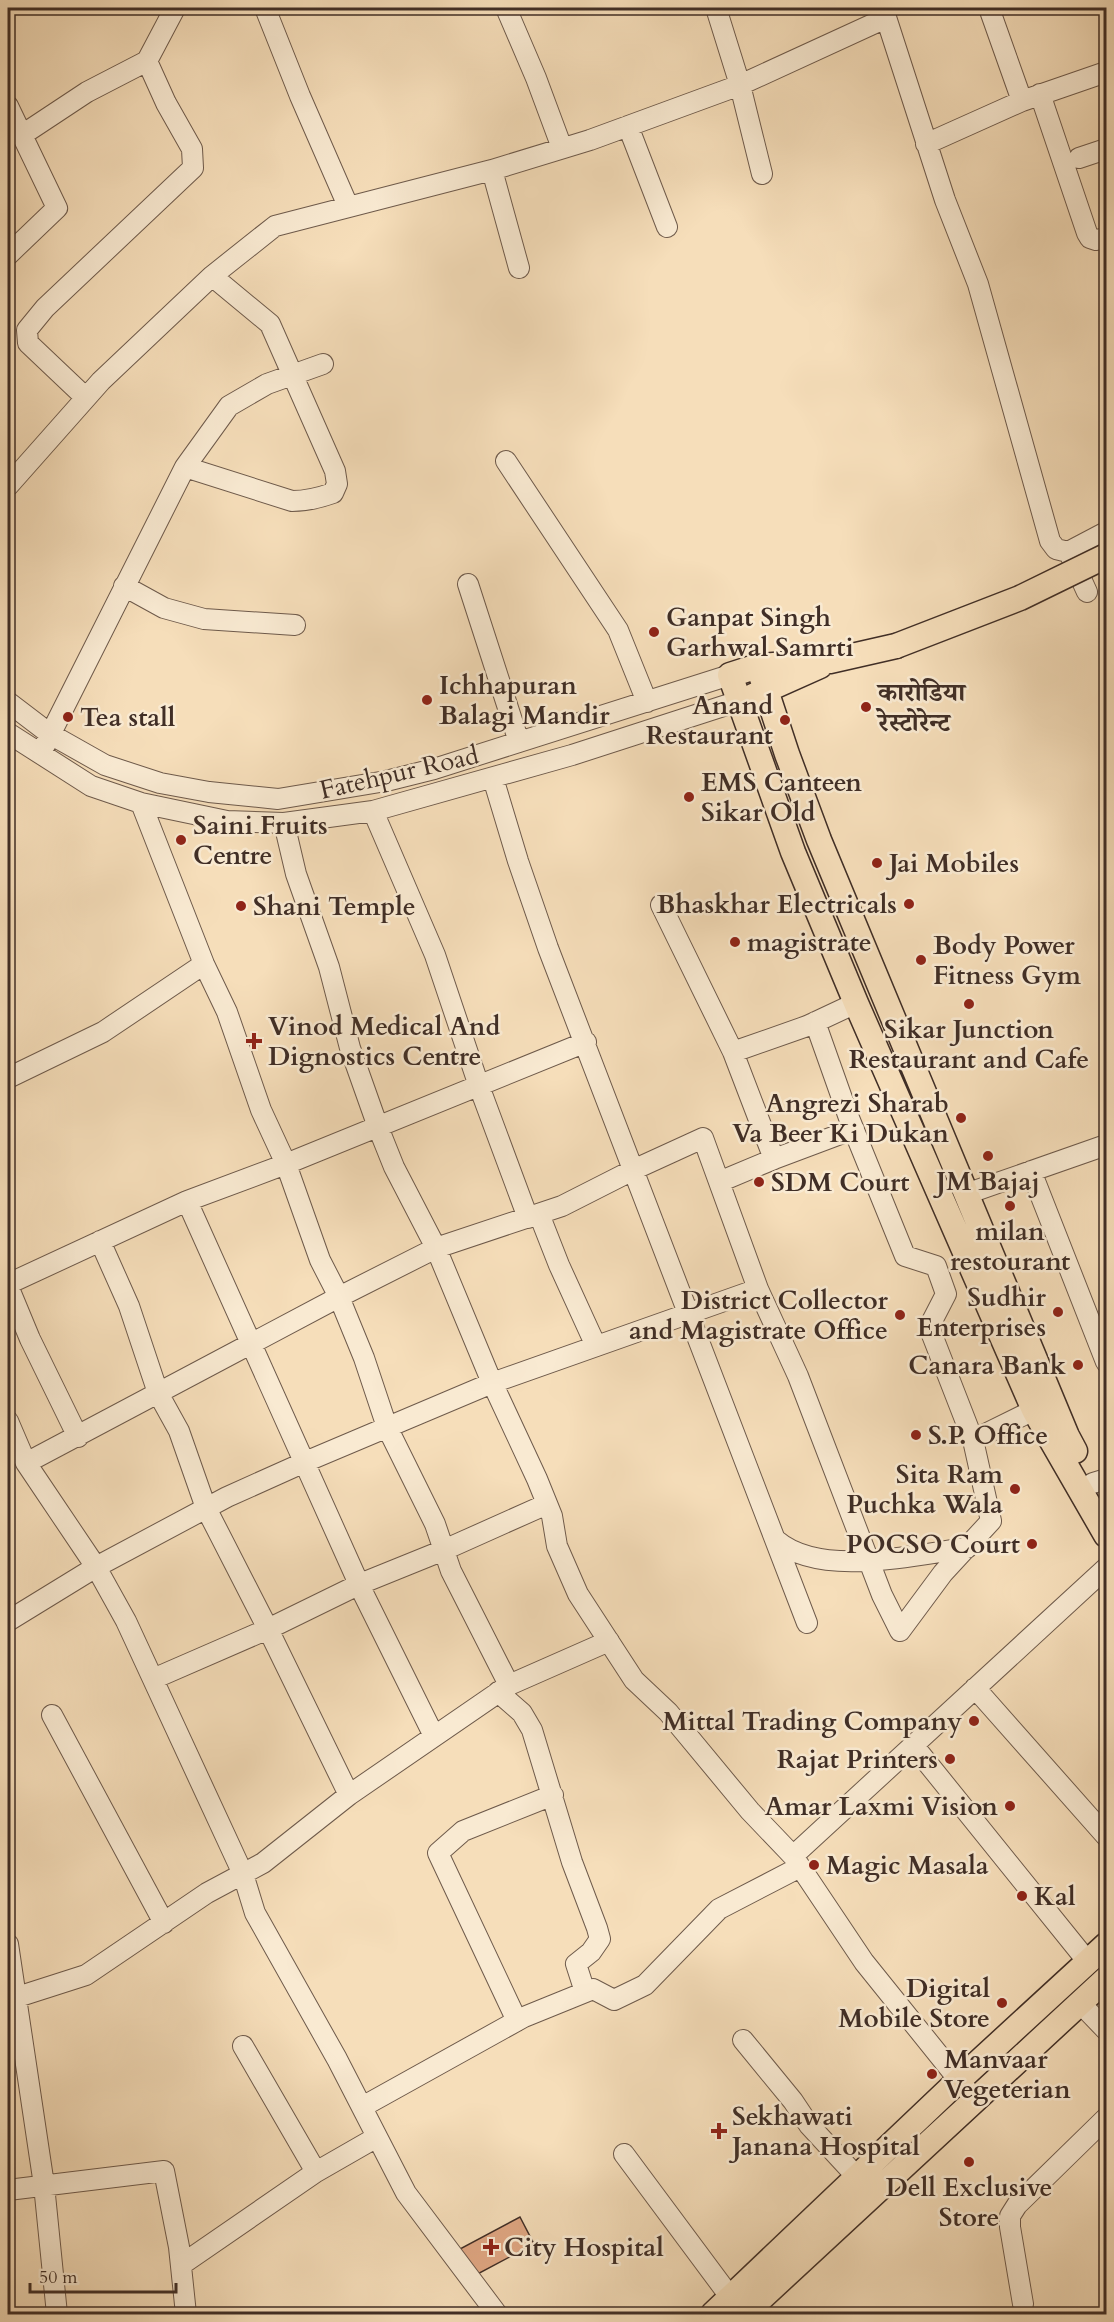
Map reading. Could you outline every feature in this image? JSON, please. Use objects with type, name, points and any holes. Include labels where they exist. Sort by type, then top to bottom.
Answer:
[{"type":"main road","points":[[1107,556],[1020,598],[896,646],[830,661],[758,666],[730,675],[793,852],[856,1003],[1034,1410],[1107,1535]]},
{"type":"main road","points":[[739,701],[766,692],[830,661]]},
{"type":"main road","points":[[758,666],[819,840],[1067,1436],[1100,1481],[1107,1508]]},
{"type":"main road","points":[[737,2306],[857,2178],[958,2080],[1107,1945]]},
{"type":"main road","points":[[713,2314],[737,2306],[975,2100],[1107,1979]]},
{"type":"street","points":[[22,135],[87,92],[147,61],[175,8]]},
{"type":"street","points":[[265,8],[348,206]]},
{"type":"street","points":[[506,8],[536,78],[562,148]]},
{"type":"street","points":[[716,8],[740,85],[762,174]]},
{"type":"street","points":[[989,8],[1031,97],[1087,233],[1090,238],[1096,240],[1107,237]]},
{"type":"street","points":[[8,486],[86,398],[212,276],[275,226],[492,170],[628,126],[740,85],[885,13],[945,200],[978,284],[1050,541],[1056,549],[1068,552],[1107,532]]},
{"type":"street","points":[[86,398],[28,343],[27,330],[45,308],[193,168],[192,149],[156,85],[147,61]]},
{"type":"street","points":[[926,144],[1031,97],[1107,72]]},
{"type":"street","points":[[8,106],[57,208],[8,255]]},
{"type":"street","points":[[628,126],[667,227]]},
{"type":"street","points":[[1079,158],[1107,149]]},
{"type":"street","points":[[492,170],[519,268]]},
{"type":"street","points":[[185,467],[292,501],[306,501],[333,493],[337,484],[335,471],[270,324],[212,276]]},
{"type":"street","points":[[39,755],[185,467],[229,406],[267,384],[323,364]]},
{"type":"street","points":[[506,461],[618,630],[646,702]]},
{"type":"street","points":[[1068,552],[1087,592]]},
{"type":"street","points":[[468,584],[519,742]]},
{"type":"street","points":[[124,586],[164,608],[204,618],[295,625]]},
{"type":"street","points":[[8,702],[50,734],[105,765],[160,783],[209,792],[278,799],[386,781],[434,769],[730,675]]},
{"type":"street","name":"Fatehpur Road","points":[[8,733],[39,755],[91,786],[141,803],[226,821],[284,823],[373,811],[632,737],[739,701]]},
{"type":"street","points":[[493,778],[548,948],[586,1042],[656,1233],[689,1312],[807,1623]]},
{"type":"street","points":[[141,803],[204,964],[227,1012],[261,1110],[286,1164],[320,1260],[339,1297],[364,1358],[387,1427],[435,1524],[451,1571],[503,1688],[532,1730],[572,1862],[600,1939],[591,1952],[576,1964],[585,1992]]},
{"type":"street","points":[[373,811],[435,955],[479,1086],[533,1216],[559,1265],[596,1346]]},
{"type":"street","points":[[284,823],[296,874],[329,967],[350,1048],[378,1127],[394,1167],[436,1248],[492,1383],[547,1504],[552,1516],[557,1546],[578,1594],[634,1680],[668,1712],[750,1811],[797,1862],[864,1962],[975,2100]]},
{"type":"street","points":[[661,905],[733,1052],[774,1159]]},
{"type":"street","points":[[8,1078],[103,1032],[204,964]]},
{"type":"street","points":[[733,1052],[815,1022],[856,1003]]},
{"type":"street","points":[[26,1463],[436,1248],[562,1206],[703,1138],[758,1289],[798,1376],[882,1595],[900,1631],[943,1573],[991,1521],[973,1440],[929,1327],[946,1294],[936,1266],[905,1256],[854,1129],[815,1022]]},
{"type":"street","points":[[78,1437],[30,1340],[8,1285],[187,1201],[286,1164],[586,1042]]},
{"type":"street","points":[[719,1182],[854,1129]]},
{"type":"street","points":[[966,1194],[1107,1145]]},
{"type":"street","points":[[1031,1171],[1107,1362]]},
{"type":"street","points":[[187,1201],[360,1584],[434,1736]]},
{"type":"street","points":[[100,1241],[129,1306],[158,1393],[179,1431],[206,1508],[349,1794]]},
{"type":"street","points":[[8,1621],[96,1566],[206,1508],[305,1462],[492,1383],[758,1289]]},
{"type":"street","points":[[973,1440],[1034,1410]]},
{"type":"street","points":[[8,1421],[26,1463],[96,1566],[126,1621],[243,1874],[255,1913],[362,2107],[406,2193],[497,2314]]},
{"type":"street","points":[[153,1679],[268,1629],[360,1584],[547,1504]]},
{"type":"street","points":[[776,1540],[786,1549],[814,1559],[868,1560],[967,1548]]},
{"type":"street","points":[[362,2107],[517,2021],[593,1989],[614,2000],[645,1985],[719,1909],[797,1862],[913,1745],[1107,1568]]},
{"type":"street","points":[[11,2000],[86,1975],[207,1893],[263,1863],[349,1794],[503,1688],[609,1641]]},
{"type":"street","points":[[975,1688],[1107,1836]]},
{"type":"street","points":[[52,1715],[164,1923]]},
{"type":"street","points":[[913,1745],[1088,1962]]},
{"type":"street","points":[[517,2021],[438,1853],[463,1831],[553,1795]]},
{"type":"street","points":[[8,1944],[11,2000],[44,2184],[57,2314]]},
{"type":"street","points":[[1081,2004],[1107,2030]]},
{"type":"street","points":[[743,2040],[793,2101],[809,2125],[857,2178]]},
{"type":"street","points":[[243,2046],[316,2172]]},
{"type":"street","points":[[1023,2304],[1010,2216],[1017,2205],[1107,2118]]},
{"type":"street","points":[[181,2265],[316,2172],[377,2137]]},
{"type":"street","points":[[624,2154],[737,2306]]},
{"type":"street","points":[[8,2190],[164,2171],[181,2265],[186,2314]]},
{"type":"building","points":[[520,2217],[534,2244],[472,2277],[458,2250]]},
{"type":"place","name":"Ganpat Singh Garhwal Samrti","points":[[654,632]]},
{"type":"place","name":"Ichhapuran Balagi Mandir","points":[[427,700]]},
{"type":"place","name":"कारोडिया रेस्टोरेन्ट","points":[[866,707]]},
{"type":"place","name":"Tea stall","points":[[68,717]]},
{"type":"place","name":"Anand Restaurant","points":[[785,720]]},
{"type":"place","name":"EMS Canteen Sikar Old","points":[[689,797]]},
{"type":"place","name":"Saini Fruits Centre","points":[[181,840]]},
{"type":"place","name":"Jai Mobiles","points":[[877,863]]},
{"type":"place","name":"Bhaskhar Electricals","points":[[909,904]]},
{"type":"place","name":"Shani Temple","points":[[241,906]]},
{"type":"place","name":"magistrate","points":[[735,942]]},
{"type":"place","name":"Body Power Fitness Gym","points":[[921,960]]},
{"type":"place","name":"Sikar Junction Restaurant and Cafe","points":[[969,1004]]},
{"type":"place","name":"Vinod Medical And Dignostics Centre","points":[[254,1041]]},
{"type":"place","name":"Angrezi Sharab Va Beer Ki Dukan","points":[[961,1118]]},
{"type":"place","name":"JM Bajaj","points":[[988,1156]]},
{"type":"place","name":"SDM Court","points":[[759,1182]]},
{"type":"place","name":"milan restourant","points":[[1010,1206]]},
{"type":"place","name":"Sudhir Enterprises","points":[[1058,1312]]},
{"type":"place","name":"District Collector and Magistrate Office","points":[[900,1315]]},
{"type":"place","name":"Canara Bank","points":[[1078,1365]]},
{"type":"place","name":"S.P. Office","points":[[916,1435]]},
{"type":"place","name":"Sita Ram Puchka Wala","points":[[1015,1489]]},
{"type":"place","name":"POCSO Court","points":[[1032,1544]]},
{"type":"place","name":"Mittal Trading Company","points":[[974,1721]]},
{"type":"place","name":"Rajat Printers","points":[[950,1759]]},
{"type":"place","name":"Amar Laxmi Vision","points":[[1010,1806]]},
{"type":"place","name":"Magic Masala","points":[[814,1865]]},
{"type":"place","name":"Kal","points":[[1022,1896]]},
{"type":"place","name":"Digital Mobile Store","points":[[1002,2003]]},
{"type":"place","name":"Manvaar Vegeterian","points":[[932,2074]]},
{"type":"place","name":"Sekhawati Janana Hospital","points":[[719,2131]]},
{"type":"place","name":"Dell Exclusive Store","points":[[969,2162]]},
{"type":"place","name":"City Hospital","points":[[491,2247]]}]
